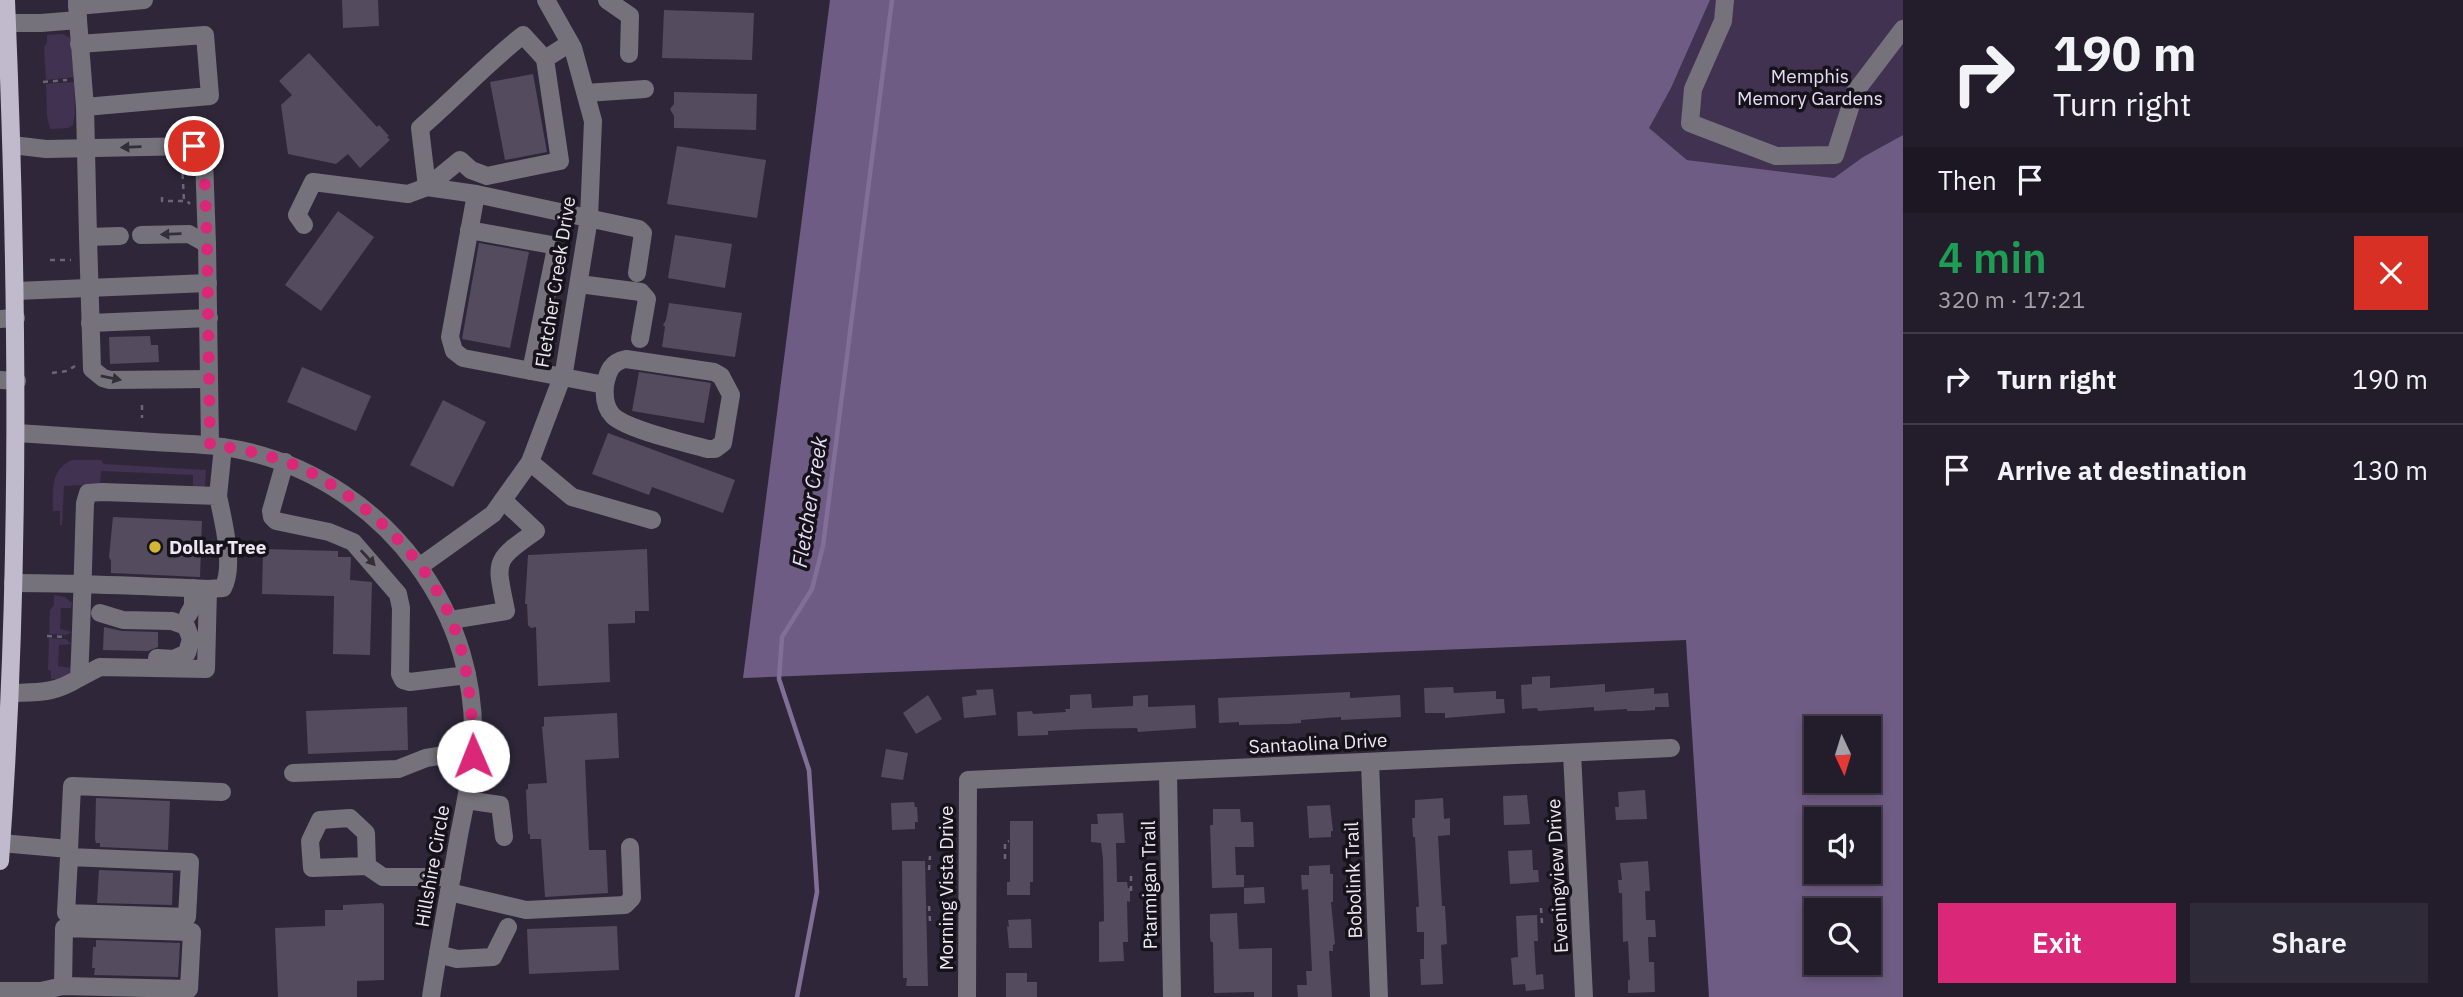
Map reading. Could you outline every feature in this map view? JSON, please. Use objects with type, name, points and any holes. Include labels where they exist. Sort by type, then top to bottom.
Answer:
[{"type":"main road","points":[[1,852],[3,774],[10,692],[9,571],[17,433],[8,381],[8,318],[16,291],[6,177],[12,145],[5,123],[6,0]]},
{"type":"street","points":[[7,23],[41,23],[77,9],[144,0]]},
{"type":"street","points":[[607,0],[630,16],[629,54]]},
{"type":"street","points":[[1725,0],[1723,21],[1693,89],[1690,123],[1776,156],[1835,155],[1855,92],[1903,29]]},
{"type":"street","name":"Fletcher Creek Drive","points":[[419,567],[493,514],[530,462],[562,377],[589,218],[593,121],[570,43],[554,3]]},
{"type":"street","points":[[77,9],[85,107],[92,369],[110,380],[209,379]]},
{"type":"street","points":[[79,44],[205,35],[210,96],[85,107]]},
{"type":"street","points":[[304,225],[297,215],[313,183],[408,194],[427,187],[460,160],[471,170],[487,176],[560,161],[545,59],[523,35],[486,64],[455,97],[420,128],[427,187]]},
{"type":"street","points":[[545,59],[570,43]]},
{"type":"street","points":[[586,93],[645,89]]},
{"type":"street","points":[[9,571],[82,584],[223,588],[227,581],[226,536],[218,496],[209,379],[207,244],[202,151],[186,145],[46,149],[12,145]]},
{"type":"street","points":[[427,187],[476,194],[635,227],[643,233],[637,273]]},
{"type":"street","points":[[476,194],[450,337],[454,351],[463,358],[605,384]]},
{"type":"street","points":[[470,230],[552,245],[555,253],[531,371]]},
{"type":"street","points":[[141,235],[189,234],[207,244]]},
{"type":"street","points":[[88,237],[120,236]]},
{"type":"street","points":[[16,291],[208,283]]},
{"type":"street","points":[[579,284],[641,292],[646,299],[640,338]]},
{"type":"street","points":[[90,323],[209,318]]},
{"type":"street","points":[[626,359],[714,372],[725,381],[731,395],[723,443],[715,449],[708,449],[624,424],[610,411],[606,401],[605,384],[611,366],[618,360],[626,359]]},
{"type":"street","name":"Hillshire Circle","points":[[17,433],[216,446],[285,462],[321,478],[379,520],[419,567],[451,620],[467,675],[473,756],[431,997]]},
{"type":"street","points":[[285,462],[271,511],[272,517],[276,521],[329,532],[353,542],[398,594],[401,608],[400,674],[403,680],[410,682],[467,675]]},
{"type":"street","points":[[530,462],[572,497],[652,520]]},
{"type":"street","points":[[79,678],[91,613],[82,584],[85,503],[88,494],[102,492],[218,496]]},
{"type":"street","points":[[451,620],[506,611],[498,569],[505,553],[536,531],[503,500]]},
{"type":"street","points":[[188,615],[200,588]]},
{"type":"street","points":[[100,667],[206,669],[206,638],[200,588]]},
{"type":"street","points":[[91,613],[188,615]]},
{"type":"street","points":[[10,692],[50,692],[63,688],[115,657],[174,659],[187,653],[191,639],[186,626],[172,621],[122,621],[91,613]]},
{"type":"street","points":[[188,615],[206,638]]},
{"type":"street","name":"Santaolina Drive","points":[[968,780],[1671,748]]},
{"type":"street","name":"Eveningview Drive","points":[[1572,753],[1584,997]]},
{"type":"street","points":[[293,773],[398,769],[426,758],[450,754],[473,756]]},
{"type":"street","name":"Bobolink Trail","points":[[1370,762],[1378,997]]},
{"type":"street","name":"Ptarmigan Trail","points":[[1168,772],[1172,997]]},
{"type":"street","name":"Morning Vista Drive","points":[[967,997],[968,780]]},
{"type":"street","points":[[1,852],[69,853],[190,862],[187,917],[66,913],[69,853],[72,786],[222,792]]},
{"type":"street","points":[[466,800],[500,806],[503,837]]},
{"type":"street","points":[[367,866],[383,877],[450,885],[526,909],[625,905],[632,898],[631,848]]},
{"type":"street","points":[[438,954],[457,959],[493,957],[508,927]]},
{"type":"street","points":[[0,992],[41,991],[63,986],[189,989],[192,932],[64,928],[63,986]]},
{"type":"path","points":[[43,82],[74,79]]},
{"type":"path","points":[[183,164],[184,201]]},
{"type":"path","points":[[162,197],[162,201],[187,201],[192,207]]},
{"type":"path","points":[[50,260],[78,260]]},
{"type":"path","points":[[52,373],[66,371],[81,362]]},
{"type":"path","points":[[142,405],[142,418]]},
{"type":"path","points":[[1005,859],[1005,842],[1009,841]]},
{"type":"path","points":[[929,870],[930,856]]},
{"type":"path","points":[[1131,876],[1132,891]]},
{"type":"path","points":[[929,906],[930,920]]},
{"type":"path","points":[[1541,908],[1542,923]]},
{"type":"green space","name":"Memphis Memory Gardens","points":[[1710,0],[1903,0],[1903,135],[1863,157],[1834,178],[1687,160],[1648,128],[1671,88]]},
{"type":"green space","points":[[63,34],[70,38],[74,77],[46,80],[44,47],[47,35]]},
{"type":"green space","points":[[74,82],[73,125],[50,129],[46,84]]},
{"type":"green space","points":[[72,460],[101,460],[104,464],[206,470],[205,486],[193,487],[193,475],[101,471],[100,484],[64,486],[60,525],[60,511],[53,511],[54,481],[60,469]]},
{"type":"green space","points":[[54,595],[65,597],[72,603],[71,608],[61,608],[60,629],[72,632],[66,635],[49,634]]},
{"type":"green space","points":[[49,638],[66,639],[71,644],[59,645],[58,666],[70,668],[69,675],[62,679],[51,679],[51,671],[48,670]]},
{"type":"shaded area","points":[[830,0],[1710,0],[1671,88],[1649,128],[1687,160],[1834,178],[1863,157],[1903,135],[1903,997],[1709,997],[1686,640],[743,678]]},
{"type":"building","points":[[342,0],[378,0],[379,26],[343,28]]},
{"type":"building","points":[[664,10],[754,13],[752,60],[662,58]]},
{"type":"building","points":[[309,53],[377,127],[379,125],[389,136],[387,137],[390,140],[360,168],[348,154],[336,164],[288,154],[281,105],[292,95],[279,81]]},
{"type":"building","points":[[533,74],[547,152],[505,160],[490,82]]},
{"type":"building","points":[[674,92],[757,94],[756,130],[674,128],[674,116],[670,109],[674,104]]},
{"type":"building","points":[[677,146],[766,160],[757,218],[667,204]]},
{"type":"building","points":[[338,211],[374,237],[321,311],[285,285]]},
{"type":"building","points":[[675,235],[732,244],[725,288],[668,278]]},
{"type":"building","points":[[479,243],[529,252],[510,348],[462,339]]},
{"type":"building","points":[[669,303],[742,313],[735,357],[662,347],[663,325]]},
{"type":"building","points":[[150,336],[151,345],[158,345],[159,362],[110,364],[109,337]]},
{"type":"building","points":[[302,367],[371,396],[356,431],[287,402]]},
{"type":"building","points":[[639,372],[711,383],[704,423],[632,411]]},
{"type":"building","points":[[443,400],[486,422],[453,487],[410,465]]},
{"type":"building","points":[[608,433],[735,480],[723,513],[652,487],[649,495],[592,474]]},
{"type":"building","name":"Dollar Tree","points":[[113,517],[202,521],[200,577],[111,573],[109,557]]},
{"type":"building","points":[[263,549],[338,551],[338,557],[351,557],[350,580],[372,582],[370,655],[333,654],[334,596],[262,594]]},
{"type":"building","points":[[647,549],[649,611],[635,611],[635,623],[608,624],[610,682],[538,686],[536,627],[531,628],[528,625],[525,604],[528,555]]},
{"type":"building","points":[[104,627],[122,631],[158,632],[158,647],[148,651],[103,650]]},
{"type":"building","points":[[1550,676],[1550,688],[1605,684],[1605,692],[1654,688],[1654,694],[1668,693],[1669,707],[1641,711],[1594,711],[1594,707],[1538,711],[1537,708],[1522,709],[1521,685],[1532,684],[1532,677]]},
{"type":"building","points":[[1453,687],[1454,693],[1496,691],[1496,699],[1504,699],[1505,713],[1445,718],[1445,713],[1425,713],[1424,688]]},
{"type":"building","points":[[993,689],[996,715],[964,718],[962,697],[977,695],[976,690]]},
{"type":"building","points":[[1350,692],[1350,698],[1400,695],[1401,717],[1341,720],[1341,717],[1301,720],[1301,723],[1287,724],[1219,723],[1218,698]]},
{"type":"building","points":[[1091,694],[1092,708],[1133,706],[1133,696],[1148,695],[1148,707],[1195,705],[1196,728],[1138,732],[1137,728],[1087,729],[1018,736],[1017,712],[1066,712],[1065,709],[1070,709],[1070,695]]},
{"type":"building","points":[[928,695],[942,719],[916,734],[903,713]]},
{"type":"building","points":[[407,707],[408,750],[308,754],[306,711]]},
{"type":"building","points":[[617,713],[619,758],[585,760],[589,850],[606,850],[608,893],[545,897],[541,839],[530,839],[528,834],[526,790],[528,784],[547,783],[542,727],[544,717]]},
{"type":"building","points":[[886,749],[908,753],[903,780],[881,777]]},
{"type":"building","points":[[1645,790],[1647,819],[1616,820],[1618,792]]},
{"type":"building","points":[[1527,795],[1530,824],[1504,825],[1503,796]]},
{"type":"building","points":[[96,798],[170,801],[168,850],[100,847],[100,843],[96,843],[95,839]]},
{"type":"building","points":[[1443,798],[1444,819],[1450,818],[1450,835],[1438,836],[1447,944],[1441,945],[1443,984],[1421,985],[1420,959],[1424,959],[1424,932],[1417,932],[1416,907],[1419,907],[1412,818],[1415,818],[1415,800]]},
{"type":"building","points":[[914,802],[918,822],[915,822],[915,829],[892,830],[891,803]]},
{"type":"building","points":[[1330,805],[1333,831],[1331,837],[1309,838],[1307,806]]},
{"type":"building","points":[[1213,809],[1240,809],[1241,822],[1253,822],[1254,847],[1235,847],[1236,875],[1244,875],[1244,887],[1212,888],[1210,825],[1213,825]]},
{"type":"building","points":[[1123,813],[1125,843],[1116,843],[1117,882],[1127,882],[1130,888],[1130,902],[1127,901],[1128,942],[1123,942],[1124,961],[1099,962],[1099,922],[1104,921],[1103,859],[1101,843],[1091,842],[1091,824],[1098,824],[1097,814]]},
{"type":"building","points":[[1010,821],[1033,821],[1033,882],[1030,882],[1030,895],[1007,895],[1007,882],[1010,882]]},
{"type":"building","points":[[1532,850],[1533,870],[1538,870],[1539,882],[1510,884],[1508,851]]},
{"type":"building","points":[[902,861],[925,861],[928,986],[906,986],[907,978],[903,978]]},
{"type":"building","points":[[1648,861],[1650,891],[1645,891],[1646,920],[1655,920],[1656,937],[1648,937],[1649,962],[1654,962],[1655,992],[1628,993],[1628,941],[1623,942],[1622,893],[1619,893],[1618,880],[1622,880],[1620,863]]},
{"type":"building","points":[[1330,865],[1330,874],[1333,874],[1331,902],[1335,944],[1333,951],[1329,951],[1332,997],[1298,997],[1297,985],[1307,985],[1306,971],[1312,971],[1308,889],[1302,890],[1301,875],[1309,875],[1309,866]]},
{"type":"building","points":[[99,870],[173,873],[172,905],[97,903]]},
{"type":"building","points":[[1264,887],[1265,903],[1244,904],[1244,888]]},
{"type":"building","points":[[382,903],[384,980],[357,981],[357,997],[278,997],[275,928],[325,926],[325,910],[343,910],[343,905]]},
{"type":"building","points":[[1237,913],[1239,949],[1272,948],[1272,997],[1254,997],[1254,992],[1214,993],[1210,914]]},
{"type":"building","points":[[1537,915],[1538,941],[1534,941],[1536,975],[1543,974],[1544,989],[1526,991],[1525,984],[1513,985],[1511,958],[1518,957],[1516,916]]},
{"type":"building","points":[[1031,919],[1032,948],[1009,948],[1008,920]]},
{"type":"building","points":[[617,926],[619,970],[529,974],[527,929]]},
{"type":"building","points":[[96,940],[180,943],[178,977],[94,975],[93,947],[96,947]]},
{"type":"building","points":[[1006,973],[1027,973],[1027,982],[1037,982],[1037,997],[1006,997]]},
{"type":"waterway","name":"Fletcher Creek","points":[[797,997],[817,892],[809,770],[779,679],[782,637],[812,589],[823,546],[892,0]]},
{"type":"place","name":"Dollar Tree","points":[[155,547]]},
{"type":"route","points":[[194,146],[202,151],[204,158],[210,445],[285,462],[321,478],[379,520],[400,543],[419,567],[451,620],[467,675],[473,756]]}]
